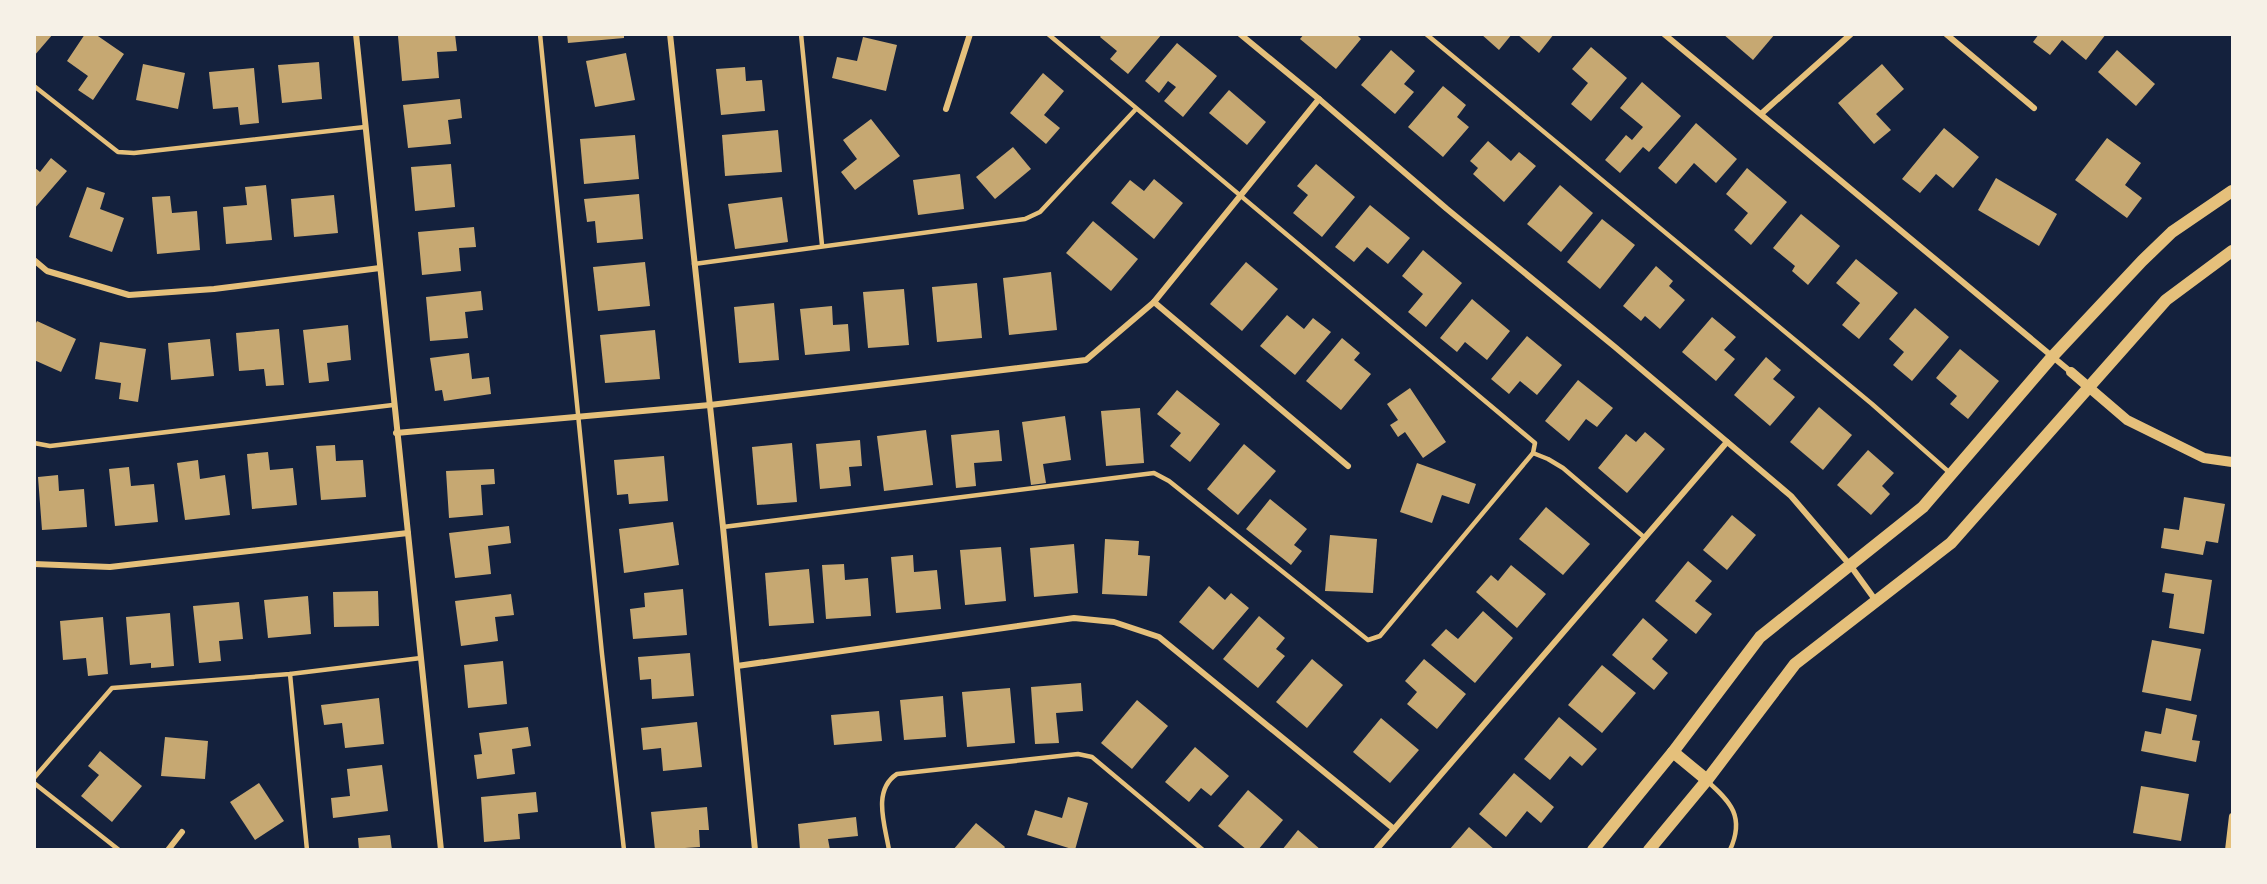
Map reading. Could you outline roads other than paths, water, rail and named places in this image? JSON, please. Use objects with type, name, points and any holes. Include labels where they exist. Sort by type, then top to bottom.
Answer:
[{"type":"main road","points":[[1593,849],[1673,752],[1760,636],[1923,507],[2052,357],[2142,261],[2165,239],[2232,192]]},
{"type":"main road","points":[[1649,849],[1707,780],[1795,664],[1951,543],[2166,300],[2232,251]]},
{"type":"main road","points":[[1673,752],[1707,780]]},
{"type":"street","points":[[356,34],[441,849]]},
{"type":"street","points":[[670,34],[755,849]]},
{"type":"street","points":[[946,109],[970,34]]},
{"type":"street","points":[[1240,34],[1447,209],[1615,346],[1791,496],[1850,565],[1876,601]]},
{"type":"street","points":[[1664,34],[2127,420],[2204,458],[2232,462]]},
{"type":"street","points":[[1761,114],[1851,34]]},
{"type":"street","points":[[1946,34],[2034,108]]},
{"type":"street","points":[[396,433],[710,405],[1086,360],[1154,302],[1319,99]]},
{"type":"street","points":[[34,260],[47,271],[129,294],[214,289],[380,268]]},
{"type":"street","points":[[1154,302],[1348,466]]},
{"type":"street","points":[[1376,849],[1727,442]]},
{"type":"street","points":[[34,564],[110,567],[408,533]]},
{"type":"street","points":[[737,666],[1074,618],[1114,622],[1159,637],[1394,829]]},
{"type":"street","points":[[2228,849],[2232,816]]},
{"type":"street","points":[[168,849],[182,831]]},
{"type":"lane","points":[[540,34],[624,849]]},
{"type":"lane","points":[[801,34],[822,245]]},
{"type":"lane","points":[[723,527],[1154,473],[1169,481],[1368,640],[1380,636],[1533,453],[1535,443],[1048,34]]},
{"type":"lane","points":[[1426,34],[1872,404],[1950,474]]},
{"type":"lane","points":[[34,86],[118,152],[134,153],[365,127]]},
{"type":"lane","points":[[694,264],[1025,219],[1040,212],[1136,109]]},
{"type":"lane","points":[[34,443],[50,446],[393,405]]},
{"type":"lane","points":[[1533,453],[1563,468],[1644,538]]},
{"type":"lane","points":[[34,778],[112,688],[290,674],[421,658]]},
{"type":"lane","points":[[290,674],[307,849]]},
{"type":"lane","points":[[889,849],[881,796],[888,780],[897,774],[1078,754],[1092,758],[1203,849]]},
{"type":"lane","points":[[1707,780],[1728,800],[1734,812],[1738,829],[1730,849]]},
{"type":"lane","points":[[34,783],[119,849]]}]
